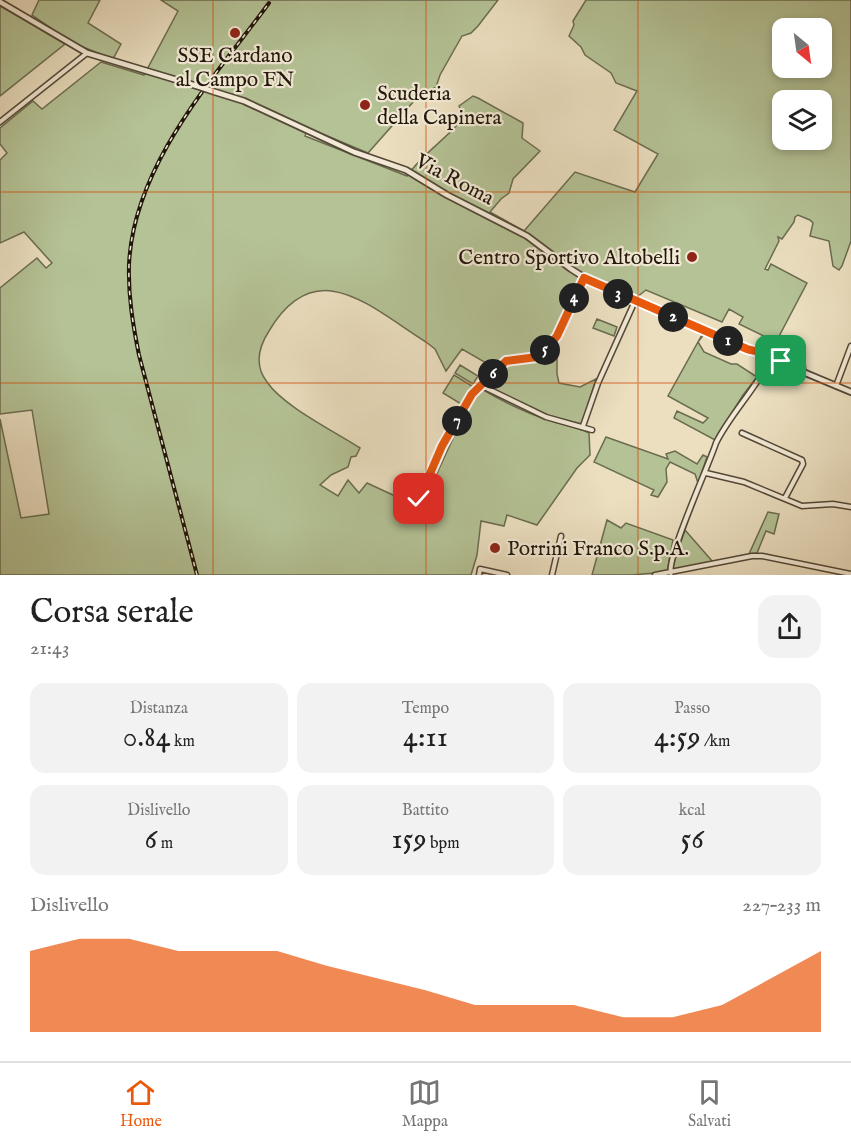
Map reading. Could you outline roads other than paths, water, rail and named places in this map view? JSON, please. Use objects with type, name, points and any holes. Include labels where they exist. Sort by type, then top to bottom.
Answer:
[{"type":"street","name":"Via Roma","points":[[0,2],[87,53],[244,101],[354,152],[406,170],[447,195],[527,236],[584,278],[757,353],[776,366],[791,367],[851,392]]},
{"type":"street","points":[[0,122],[87,53]]},
{"type":"street","points":[[411,501],[419,499],[442,446],[472,394],[506,361],[537,357],[547,348],[557,336],[584,278]]},
{"type":"street","points":[[583,426],[598,383],[635,301]]},
{"type":"street","points":[[836,386],[851,346]]},
{"type":"street","name":"Via Roma","points":[[757,353],[776,353],[791,367]]},
{"type":"street","points":[[671,573],[669,567],[678,539],[723,429],[762,375],[771,353]]},
{"type":"street","points":[[762,375],[776,366],[781,358]]},
{"type":"street","points":[[480,385],[546,417],[592,430]]},
{"type":"street","points":[[742,433],[802,460],[803,464],[785,498]]},
{"type":"street","points":[[706,472],[744,482],[802,506],[833,504],[851,507]]},
{"type":"street","points":[[552,575],[561,536]]},
{"type":"street","points":[[655,575],[762,556],[851,574]]},
{"type":"street","points":[[479,575],[480,569],[507,575]]},
{"type":"railway","points":[[197,575],[139,355],[131,310],[129,265],[134,228],[145,193],[160,159],[201,93],[269,3]]},
{"type":"place","name":"SSE Cardano al Campo FN","points":[[235,33]]},
{"type":"place","name":"Scuderia della Capinera","points":[[365,105]]},
{"type":"place","name":"Centro Sportivo Altobelli","points":[[692,257]]},
{"type":"place","name":"Porrini Franco S.p.A.","points":[[495,548]]}]
